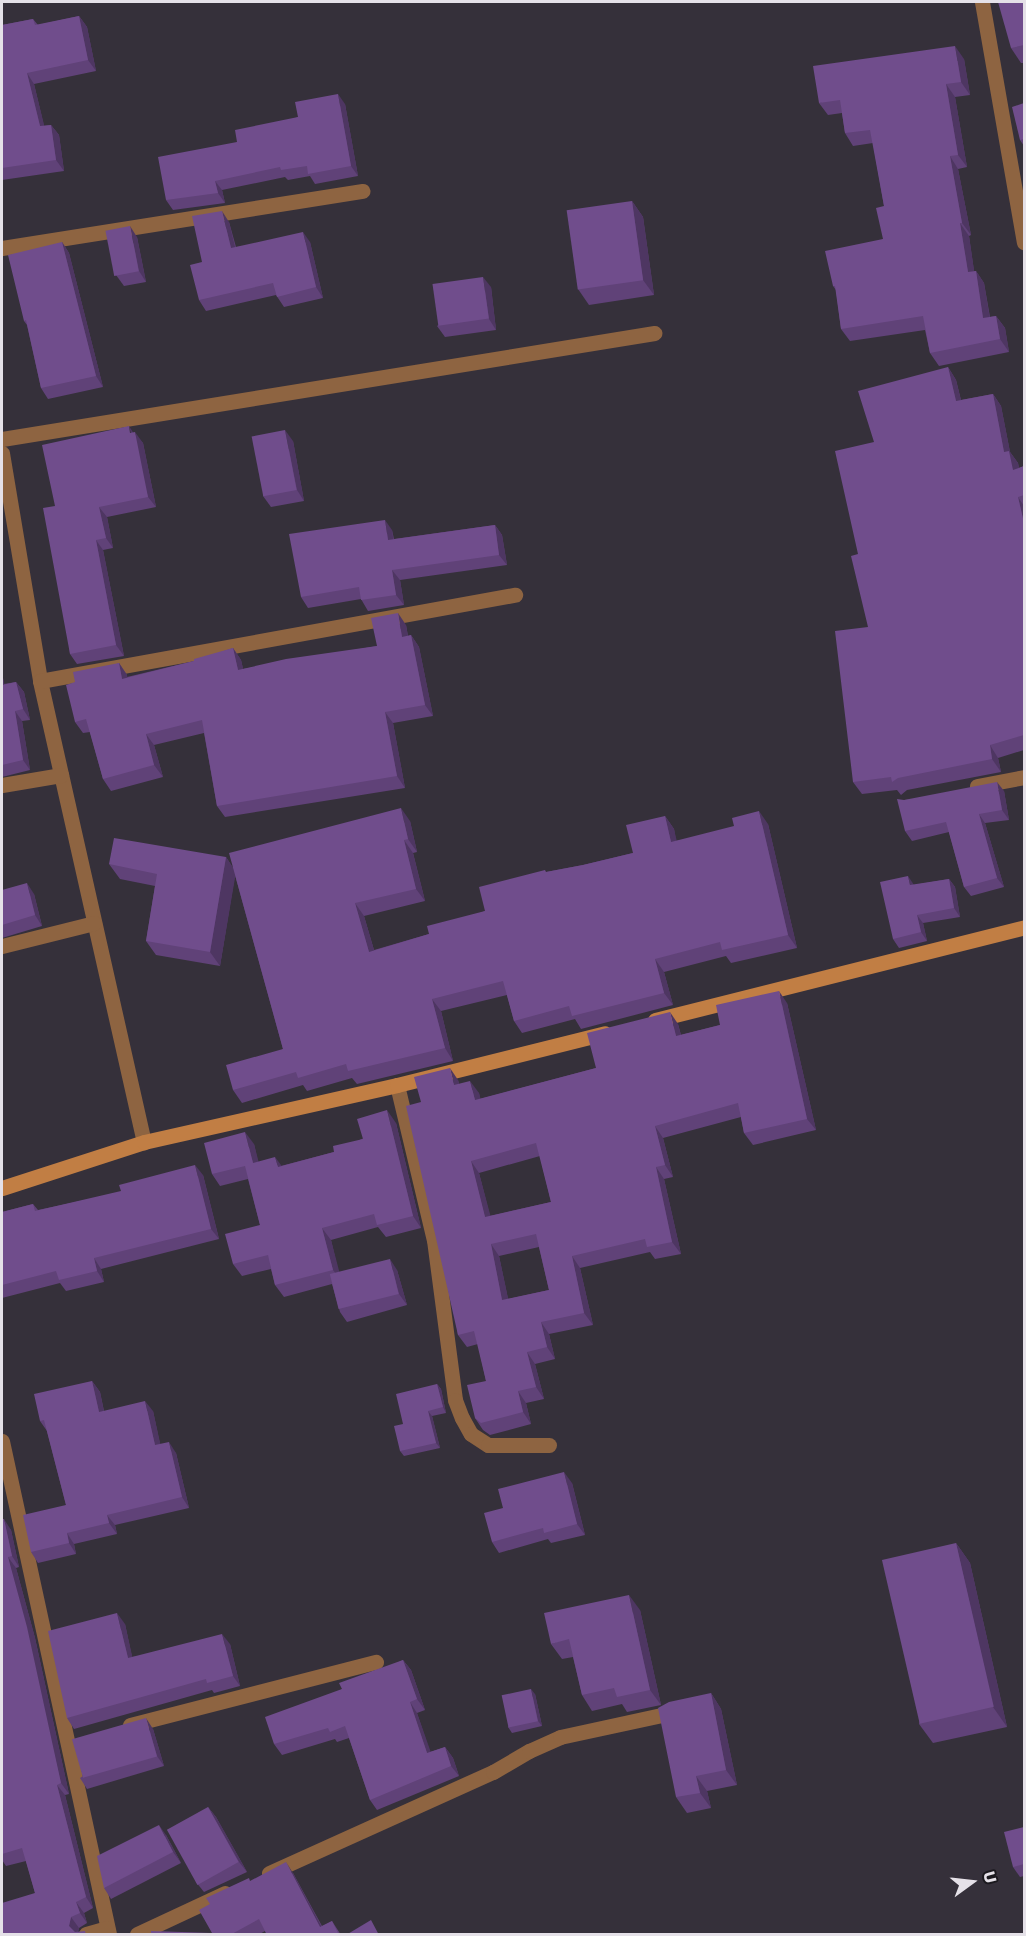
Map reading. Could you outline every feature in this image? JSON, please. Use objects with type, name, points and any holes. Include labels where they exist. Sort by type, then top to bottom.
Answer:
[{"type":"street","points":[[982,2],[1023,220],[1024,242]]},
{"type":"street","points":[[2,248],[363,191]]},
{"type":"street","points":[[2,439],[654,333]]},
{"type":"street","points":[[2,453],[40,681],[144,1142]]},
{"type":"street","points":[[40,681],[515,595]]},
{"type":"street","points":[[2,784],[61,775]]},
{"type":"street","points":[[967,788],[1024,777]]},
{"type":"street","points":[[2,945],[94,923]]},
{"type":"street","points":[[641,1024],[1024,927]]},
{"type":"street","points":[[2,1188],[144,1142],[397,1085],[618,1030]]},
{"type":"street","points":[[397,1085],[436,1250],[455,1400],[462,1418],[471,1434],[488,1445],[549,1445]]},
{"type":"street","points":[[2,1441],[72,1740],[108,1931],[86,1935]]},
{"type":"street","points":[[112,1730],[375,1662]]},
{"type":"street","points":[[137,1935],[493,1772],[528,1751],[560,1737],[671,1713]]},
{"type":"building","points":[[998,2],[1024,2],[1024,45],[1011,48]]},
{"type":"building","points":[[79,16],[88,60],[27,73],[40,126],[51,125],[56,160],[2,168],[2,25],[33,19],[35,25]]},
{"type":"building","points":[[955,46],[961,82],[946,84],[958,155],[950,156],[962,223],[960,223],[968,272],[976,271],[983,318],[996,316],[1000,339],[930,353],[923,316],[841,329],[835,286],[833,286],[825,251],[883,239],[876,208],[884,206],[870,130],[845,133],[840,100],[819,103],[813,66]]},
{"type":"building","points":[[338,94],[351,166],[308,174],[307,166],[281,170],[280,167],[215,181],[218,193],[166,200],[158,157],[237,142],[235,130],[298,117],[295,102]]},
{"type":"building","points":[[1024,103],[1024,139],[1020,140],[1012,107]]},
{"type":"building","points":[[632,201],[643,280],[578,289],[567,210]]},
{"type":"building","points":[[222,211],[231,248],[303,232],[316,287],[277,297],[273,283],[199,300],[190,265],[202,262],[192,216]]},
{"type":"building","points":[[130,226],[139,271],[114,276],[105,231]]},
{"type":"building","points":[[62,242],[96,376],[41,388],[26,320],[24,321],[8,255]]},
{"type":"building","points":[[483,277],[489,319],[438,326],[432,284]]},
{"type":"building","points":[[948,367],[956,401],[993,394],[1004,452],[1009,451],[1013,470],[1024,466],[1024,495],[1018,497],[1024,523],[1024,735],[990,745],[992,759],[898,778],[892,782],[891,777],[853,782],[835,631],[868,627],[851,556],[858,554],[835,451],[874,442],[858,391]]},
{"type":"building","points":[[129,426],[130,433],[135,432],[148,497],[99,507],[106,538],[96,540],[116,645],[70,654],[43,508],[55,506],[42,445]]},
{"type":"building","points":[[285,430],[297,490],[263,496],[252,436]]},
{"type":"building","points":[[385,520],[388,540],[495,525],[499,555],[392,570],[396,595],[361,600],[359,587],[301,597],[289,534]]},
{"type":"building","points":[[398,613],[402,637],[411,635],[425,705],[385,712],[397,776],[217,806],[202,720],[146,734],[154,765],[103,779],[86,719],[75,722],[66,685],[75,682],[73,672],[119,663],[122,679],[194,661],[194,659],[233,648],[238,670],[286,659],[377,646],[371,618]]},
{"type":"building","points":[[16,682],[23,709],[15,711],[23,760],[2,765],[2,685]]},
{"type":"building","points":[[997,782],[1002,810],[979,814],[997,878],[964,887],[946,822],[905,831],[897,799],[904,800]]},
{"type":"building","points":[[401,808],[408,839],[404,840],[416,889],[355,903],[369,952],[429,934],[427,926],[485,911],[479,887],[545,870],[546,872],[583,865],[633,853],[626,825],[665,816],[671,842],[734,826],[732,818],[759,811],[788,935],[722,950],[720,942],[655,959],[664,993],[572,1016],[569,1006],[514,1021],[503,981],[432,999],[445,1048],[348,1071],[346,1064],[298,1078],[296,1072],[233,1090],[226,1065],[283,1049],[229,853]]},
{"type":"building","points":[[114,838],[226,857],[210,952],[146,941],[157,874],[109,864]]},
{"type":"building","points":[[908,876],[910,885],[949,879],[954,908],[917,915],[921,932],[893,939],[880,882]]},
{"type":"building","points":[[27,883],[35,915],[2,925],[2,890]]},
{"type":"building","points":[[779,991],[807,1119],[744,1133],[738,1103],[655,1126],[665,1165],[656,1167],[672,1242],[647,1247],[645,1239],[572,1256],[584,1313],[541,1322],[547,1347],[527,1352],[536,1387],[518,1391],[523,1412],[481,1423],[475,1418],[467,1385],[486,1381],[474,1331],[458,1335],[406,1106],[421,1102],[414,1077],[450,1068],[454,1085],[470,1081],[475,1100],[596,1068],[587,1033],[670,1012],[676,1036],[720,1025],[716,1005]],"holes":[[[536,1143],[551,1202],[485,1217],[471,1161]],[[536,1234],[549,1290],[502,1300],[491,1244]]]},
{"type":"building","points":[[387,1110],[413,1216],[377,1225],[374,1214],[322,1228],[333,1270],[275,1285],[268,1255],[233,1264],[225,1234],[260,1225],[245,1166],[212,1174],[204,1143],[245,1132],[253,1163],[275,1157],[278,1167],[334,1152],[333,1146],[363,1139],[357,1119]]},
{"type":"building","points":[[195,1165],[211,1229],[94,1258],[97,1271],[59,1280],[56,1271],[2,1285],[2,1212],[33,1204],[35,1211],[121,1191],[119,1185]]},
{"type":"building","points":[[390,1259],[399,1294],[339,1309],[330,1274]]},
{"type":"building","points":[[92,1381],[99,1412],[145,1401],[155,1445],[169,1442],[182,1497],[107,1515],[109,1523],[67,1533],[69,1543],[31,1552],[23,1515],[66,1505],[44,1420],[40,1421],[34,1394]]},
{"type":"building","points":[[437,1384],[443,1407],[428,1411],[436,1443],[400,1451],[394,1426],[403,1424],[396,1394]]},
{"type":"building","points":[[564,1472],[577,1524],[544,1533],[543,1528],[492,1542],[484,1513],[503,1508],[498,1489]]},
{"type":"building","points":[[2,1519],[4,1519],[12,1556],[8,1557],[27,1627],[61,1783],[57,1785],[86,1897],[76,1902],[80,1913],[71,1917],[69,1926],[75,1932],[85,1931],[86,1935],[2,1935],[2,1903],[35,1893],[22,1848],[2,1854]]},
{"type":"building","points":[[956,1543],[994,1707],[920,1724],[882,1560]]},
{"type":"building","points":[[629,1595],[650,1690],[617,1697],[614,1688],[582,1695],[569,1639],[551,1644],[544,1613]]},
{"type":"building","points":[[117,1613],[128,1658],[222,1634],[233,1676],[207,1683],[206,1679],[67,1718],[48,1631]]},
{"type":"building","points":[[403,1660],[417,1699],[410,1702],[427,1753],[445,1747],[451,1766],[370,1800],[345,1726],[330,1732],[328,1728],[274,1744],[265,1717],[342,1689],[339,1683]]},
{"type":"building","points":[[531,1689],[538,1721],[509,1728],[502,1695]]},
{"type":"building","points":[[711,1693],[726,1770],[696,1776],[700,1793],[676,1797],[658,1708],[669,1702]]},
{"type":"building","points":[[146,1718],[157,1756],[83,1778],[72,1739]]},
{"type":"building","points":[[208,1807],[239,1862],[197,1885],[167,1830]]},
{"type":"building","points":[[159,1825],[173,1852],[104,1888],[97,1856]]},
{"type":"building","points":[[1024,1827],[1024,1864],[1013,1867],[1004,1832]]},
{"type":"building","points":[[286,1862],[320,1927],[332,1921],[339,1935],[267,1935],[259,1919],[230,1935],[151,1935],[151,1931],[212,1933],[199,1910],[210,1904],[206,1898],[249,1878],[250,1881]]},
{"type":"building","points":[[371,1920],[379,1935],[346,1935]]}]
